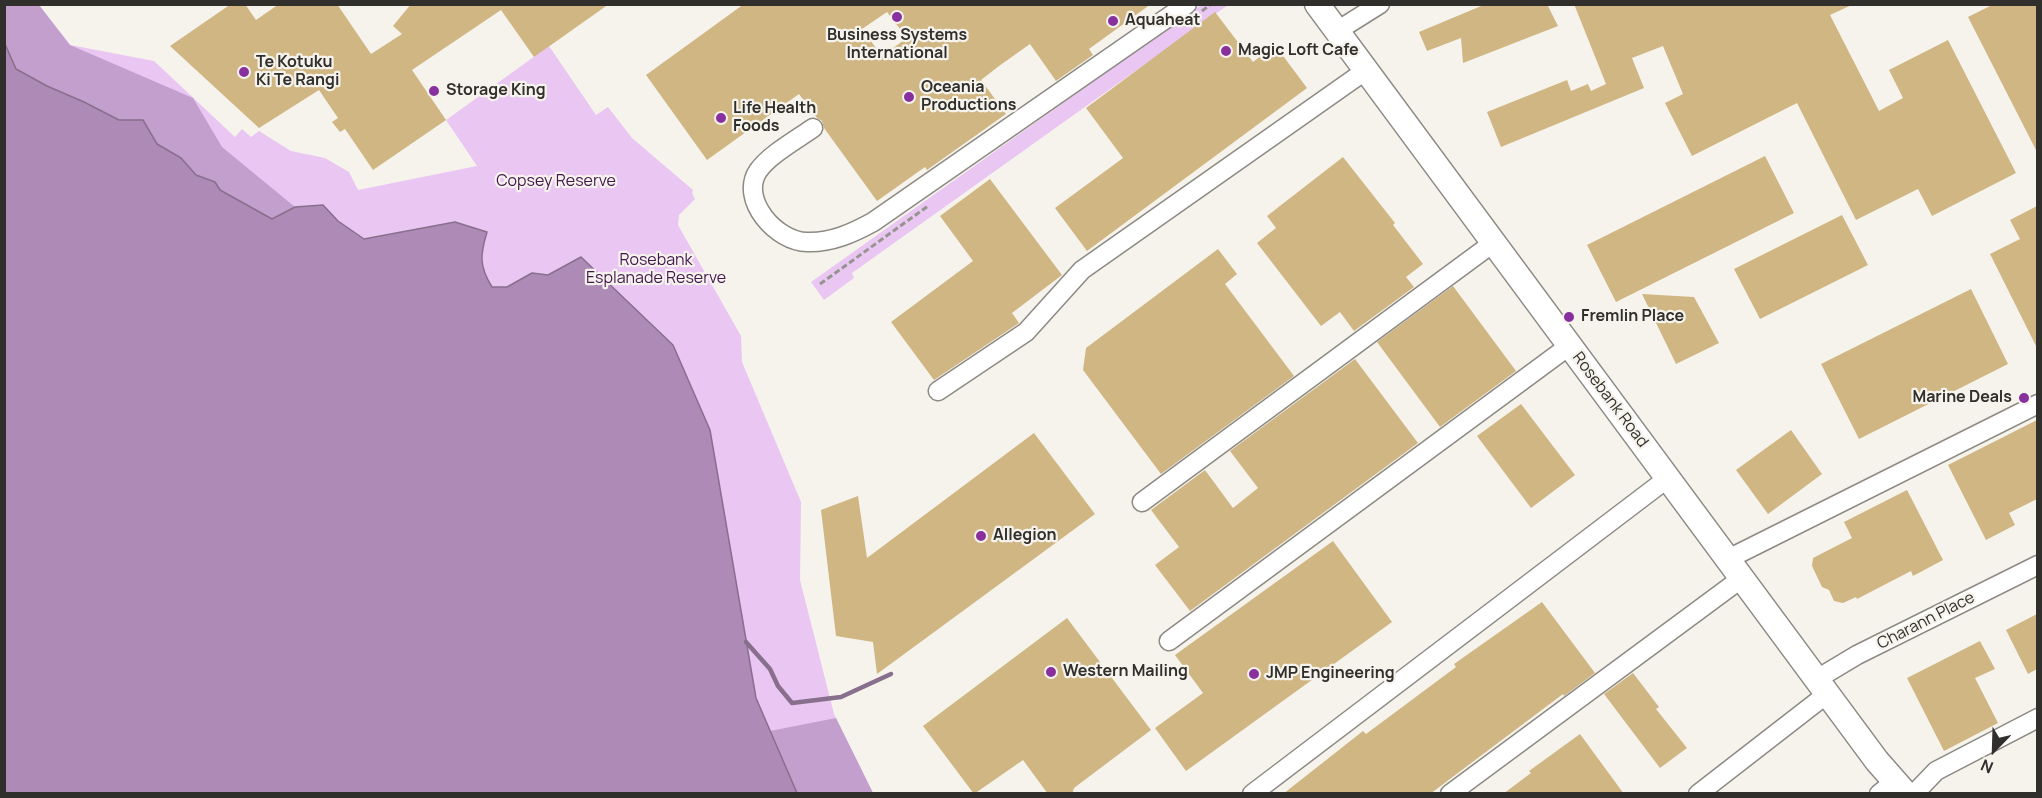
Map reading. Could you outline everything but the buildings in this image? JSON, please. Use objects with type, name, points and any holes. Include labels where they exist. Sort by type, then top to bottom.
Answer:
[{"type":"main road","name":"Rosebank Road","points":[[1317,4],[1898,791]]},
{"type":"street","points":[[813,128],[766,162],[757,172],[752,191],[753,200],[777,230],[791,238],[806,242],[823,241],[854,233],[873,222],[1186,4]]},
{"type":"street","points":[[1337,32],[1380,4]]},
{"type":"street","points":[[938,391],[1026,332],[1082,270],[1365,71]]},
{"type":"street","points":[[1142,502],[1493,243]]},
{"type":"street","points":[[1169,641],[1569,346]]},
{"type":"street","points":[[1728,559],[2037,404]]},
{"type":"street","points":[[1252,794],[1668,478]]},
{"type":"street","name":"Charann Place","points":[[1698,794],[1857,655],[2037,565]]},
{"type":"street","points":[[1450,794],[1742,578]]},
{"type":"street","points":[[1898,791],[2037,718]]},
{"type":"green space","points":[[5,5],[39,5],[70,45],[154,61],[235,137],[242,129],[251,137],[259,131],[291,151],[325,158],[349,172],[358,190],[477,166],[446,120],[549,46],[596,115],[608,107],[632,138],[693,190],[695,199],[679,215],[678,225],[741,336],[742,362],[801,502],[800,580],[834,714],[873,793],[5,794]]},
{"type":"green space","points":[[1201,5],[1228,5],[852,273],[854,278],[824,300],[811,282]]},
{"type":"shaded area","points":[[5,5],[39,5],[70,45],[193,98],[222,147],[295,207],[272,219],[220,190],[215,182],[196,175],[181,158],[157,144],[143,120],[119,120],[16,69],[5,44]]},
{"type":"shaded area","points":[[5,44],[16,69],[119,120],[143,120],[157,144],[181,158],[196,175],[215,182],[220,190],[272,219],[295,207],[323,205],[338,221],[364,239],[455,222],[487,232],[482,260],[492,287],[507,287],[532,273],[548,275],[581,257],[673,345],[710,430],[756,698],[797,793],[5,793]]},
{"type":"shaded area","points":[[836,718],[873,793],[797,793],[770,731]]},
{"type":"waterway","points":[[746,642],[770,669],[778,686],[792,703],[841,697],[891,674]]},
{"type":"place","name":"Business Systems International","points":[[897,17]]},
{"type":"place","name":"Aquaheat","points":[[1113,21]]},
{"type":"place","name":"Magic Loft Cafe","points":[[1226,51]]},
{"type":"place","name":"Te Kotuku Ki Te Rangi","points":[[244,72]]},
{"type":"place","name":"Storage King","points":[[434,91]]},
{"type":"place","name":"Oceania Productions","points":[[909,97]]},
{"type":"place","name":"Life Health Foods","points":[[721,118]]},
{"type":"place","name":"Fremlin Place","points":[[1569,317]]},
{"type":"place","name":"Marine Deals","points":[[2024,398]]},
{"type":"place","name":"Allegion","points":[[981,536]]},
{"type":"place","name":"Western Mailing","points":[[1051,672]]},
{"type":"place","name":"JMP Engineering","points":[[1254,674]]},
{"type":"park label","name":"Copsey Reserve","points":[[556,182]]},
{"type":"park label","name":"Rosebank Esplanade Reserve","points":[[656,270]]}]
